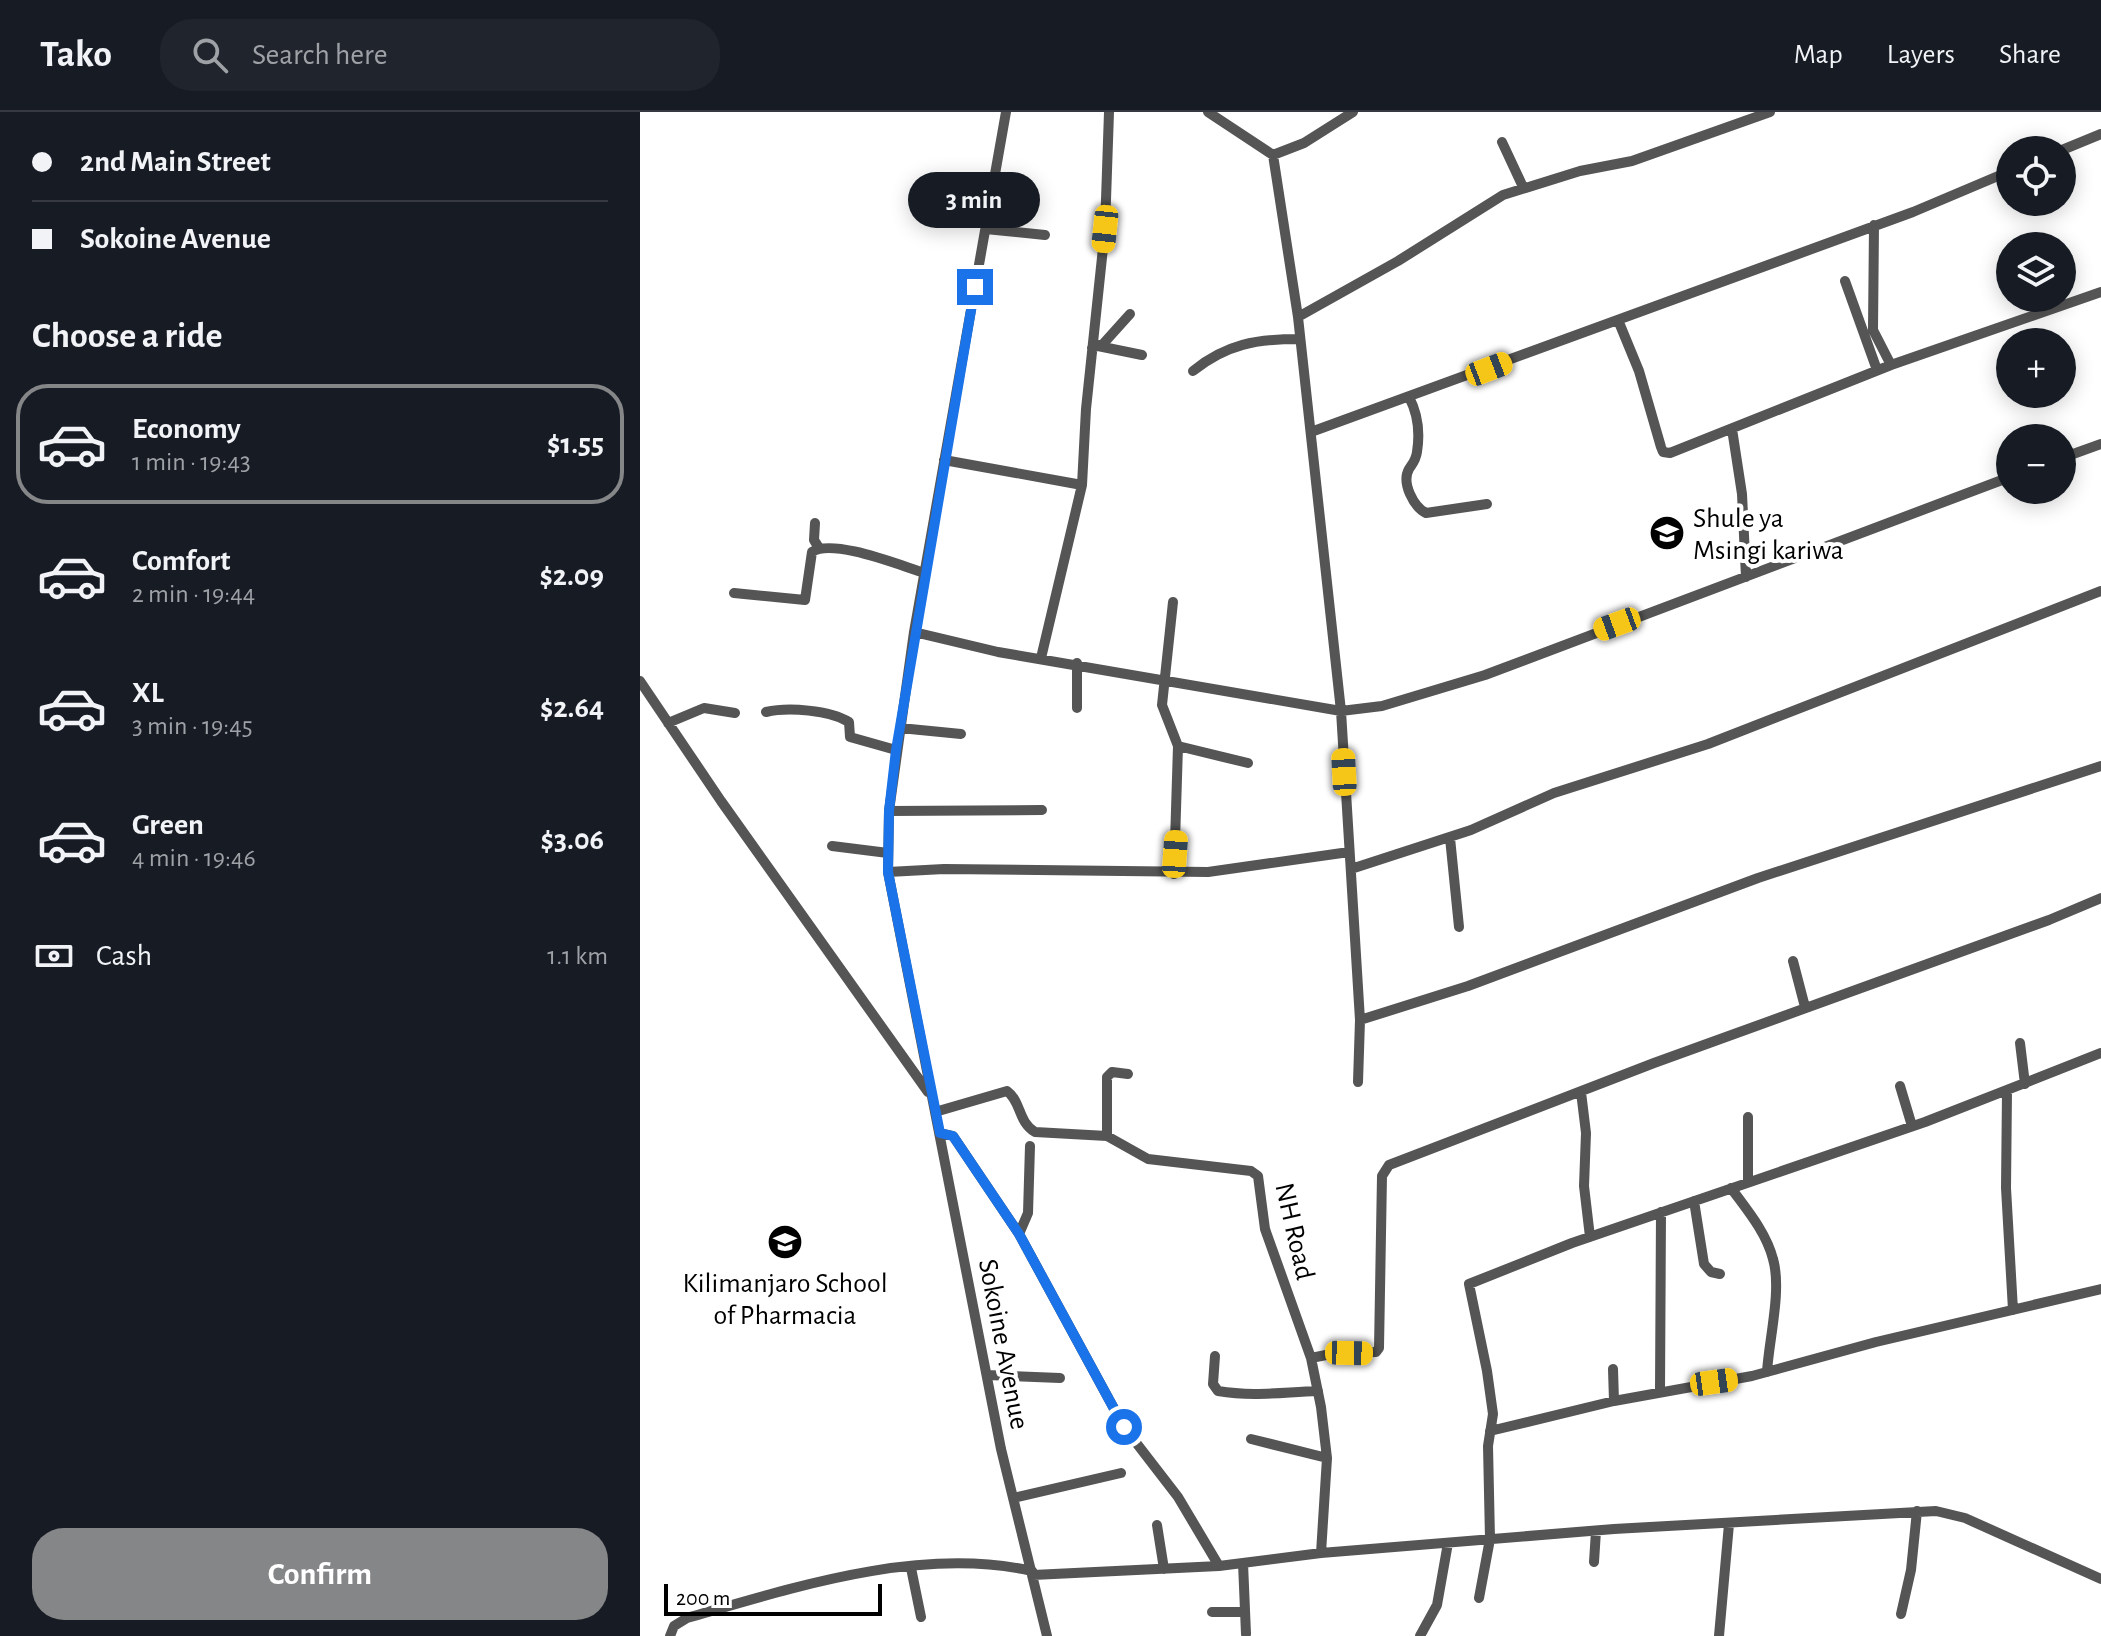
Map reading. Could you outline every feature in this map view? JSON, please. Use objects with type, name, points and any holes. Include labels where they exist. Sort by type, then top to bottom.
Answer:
[{"type":"street","name":"Sokoine Avenue","points":[[1006,112],[914,632],[889,811],[888,872],[1013,1498],[1047,1636]]},
{"type":"street","points":[[1041,658],[1082,485],[1105,229],[1109,112]]},
{"type":"street","points":[[1208,112],[1273,155],[1298,317],[1341,711],[1360,1020],[1358,1082]]},
{"type":"street","points":[[1273,155],[1304,143],[1353,112]]},
{"type":"street","points":[[1298,317],[1398,261],[1491,201],[1523,187],[1632,161],[1770,112]]},
{"type":"street","points":[[2076,144],[2101,134]]},
{"type":"street","points":[[1502,142],[1523,187]]},
{"type":"street","points":[[1311,432],[1874,225],[1996,177]]},
{"type":"street","points":[[1874,225],[1873,330],[1891,365]]},
{"type":"street","points":[[986,229],[1045,235]]},
{"type":"street","points":[[1845,281],[1877,370]]},
{"type":"street","points":[[1618,320],[1639,371],[1663,452],[1670,453],[1877,370],[2101,292]]},
{"type":"street","points":[[1095,347],[1130,314]]},
{"type":"street","points":[[1193,371],[1216,354],[1242,343],[1299,339]]},
{"type":"street","points":[[1095,347],[1142,355]]},
{"type":"street","points":[[1409,397],[1418,419],[1419,440],[1417,457],[1407,473],[1407,485],[1417,505],[1426,513],[1487,504]]},
{"type":"street","points":[[1732,429],[1742,494],[1746,577]]},
{"type":"street","points":[[2076,453],[2101,444]]},
{"type":"street","points":[[944,460],[1082,485]]},
{"type":"street","points":[[914,632],[1041,658],[1341,711],[1382,706],[1485,675],[1996,482]]},
{"type":"street","points":[[815,523],[814,540],[819,548]]},
{"type":"street","points":[[734,593],[805,600],[812,552],[819,548],[862,554],[925,573]]},
{"type":"street","points":[[1351,869],[1450,838],[1554,793],[1708,744],[2101,591]]},
{"type":"street","points":[[1173,602],[1162,705],[1178,746],[1174,874]]},
{"type":"street","points":[[1077,663],[1077,708]]},
{"type":"street","points":[[640,681],[930,1094]]},
{"type":"street","points":[[668,723],[704,708],[735,713]]},
{"type":"street","points":[[766,712],[784,709],[840,717],[849,722],[850,737],[896,750]]},
{"type":"street","points":[[900,728],[961,734]]},
{"type":"street","points":[[1178,746],[1248,763]]},
{"type":"street","points":[[1360,1020],[1468,986],[1758,878],[2101,766]]},
{"type":"street","points":[[889,811],[1042,810]]},
{"type":"street","points":[[1450,838],[1459,927]]},
{"type":"street","points":[[832,846],[888,853]]},
{"type":"street","points":[[888,872],[944,869],[1174,874],[1225,871],[1349,852]]},
{"type":"street","points":[[1311,1358],[1336,1353],[1370,1353],[1379,1348],[1382,1176],[1389,1165],[1805,1007],[2035,926],[2101,898]]},
{"type":"street","points":[[1793,961],[1805,1007]]},
{"type":"street","points":[[2020,1043],[2025,1084]]},
{"type":"street","points":[[1479,1598],[1490,1539],[1491,1394],[1469,1284],[1590,1237],[1912,1126],[2101,1053]]},
{"type":"street","points":[[1107,1136],[1107,1077],[1112,1072],[1128,1074]]},
{"type":"street","points":[[1900,1086],[1912,1126]]},
{"type":"street","name":"NH Road","points":[[935,1112],[1007,1091],[1013,1095],[1028,1128],[1035,1132],[1107,1136],[1148,1159],[1251,1171],[1258,1176],[1265,1229],[1311,1358],[1318,1391],[1327,1458],[1321,1553]]},
{"type":"street","points":[[2007,1091],[2006,1188],[2013,1310]]},
{"type":"street","points":[[1581,1092],[1586,1133],[1584,1186],[1590,1237]]},
{"type":"street","points":[[1748,1117],[1748,1181]]},
{"type":"street","points":[[940,1133],[953,1136],[1019,1234],[1124,1427],[1178,1497],[1219,1566]]},
{"type":"street","points":[[1019,1234],[1028,1213],[1030,1146]]},
{"type":"street","points":[[1731,1188],[1758,1225],[1774,1262],[1776,1281],[1767,1372]]},
{"type":"street","points":[[1694,1201],[1704,1264],[1711,1272],[1720,1274]]},
{"type":"street","points":[[1660,1392],[1661,1212]]},
{"type":"street","points":[[1490,1431],[1614,1401],[1767,1372],[1876,1342],[2101,1289]]},
{"type":"street","points":[[1215,1356],[1213,1384],[1218,1391],[1268,1397],[1283,1392],[1318,1391]]},
{"type":"street","points":[[1613,1369],[1614,1401]]},
{"type":"street","points":[[988,1375],[1060,1378]]},
{"type":"street","points":[[1251,1439],[1327,1458]]},
{"type":"street","points":[[1013,1498],[1121,1473]]},
{"type":"street","points":[[1901,1614],[1911,1570],[1917,1511]]},
{"type":"street","points":[[670,1636],[674,1626],[687,1618],[808,1583],[911,1568],[996,1563],[1033,1573],[1219,1566],[1321,1553],[1490,1539],[1917,1511],[1951,1513],[2101,1579]]},
{"type":"street","points":[[1719,1636],[1729,1524]]},
{"type":"street","points":[[1157,1525],[1164,1569]]},
{"type":"street","points":[[1594,1562],[1596,1531]]},
{"type":"street","points":[[1420,1636],[1437,1605],[1448,1543]]},
{"type":"street","points":[[1243,1563],[1246,1634]]},
{"type":"street","points":[[911,1568],[921,1617]]},
{"type":"street","points":[[1212,1612],[1245,1612]]},
{"type":"place","name":"Shule ya Msingi kariwa","points":[[1667,533]]},
{"type":"place","name":"Kilimanjaro School of Pharmacia","points":[[785,1242]]},
{"type":"route","points":[[975,287],[896,750],[889,811],[888,872],[940,1133],[953,1136],[1019,1234],[1124,1427]]}]
